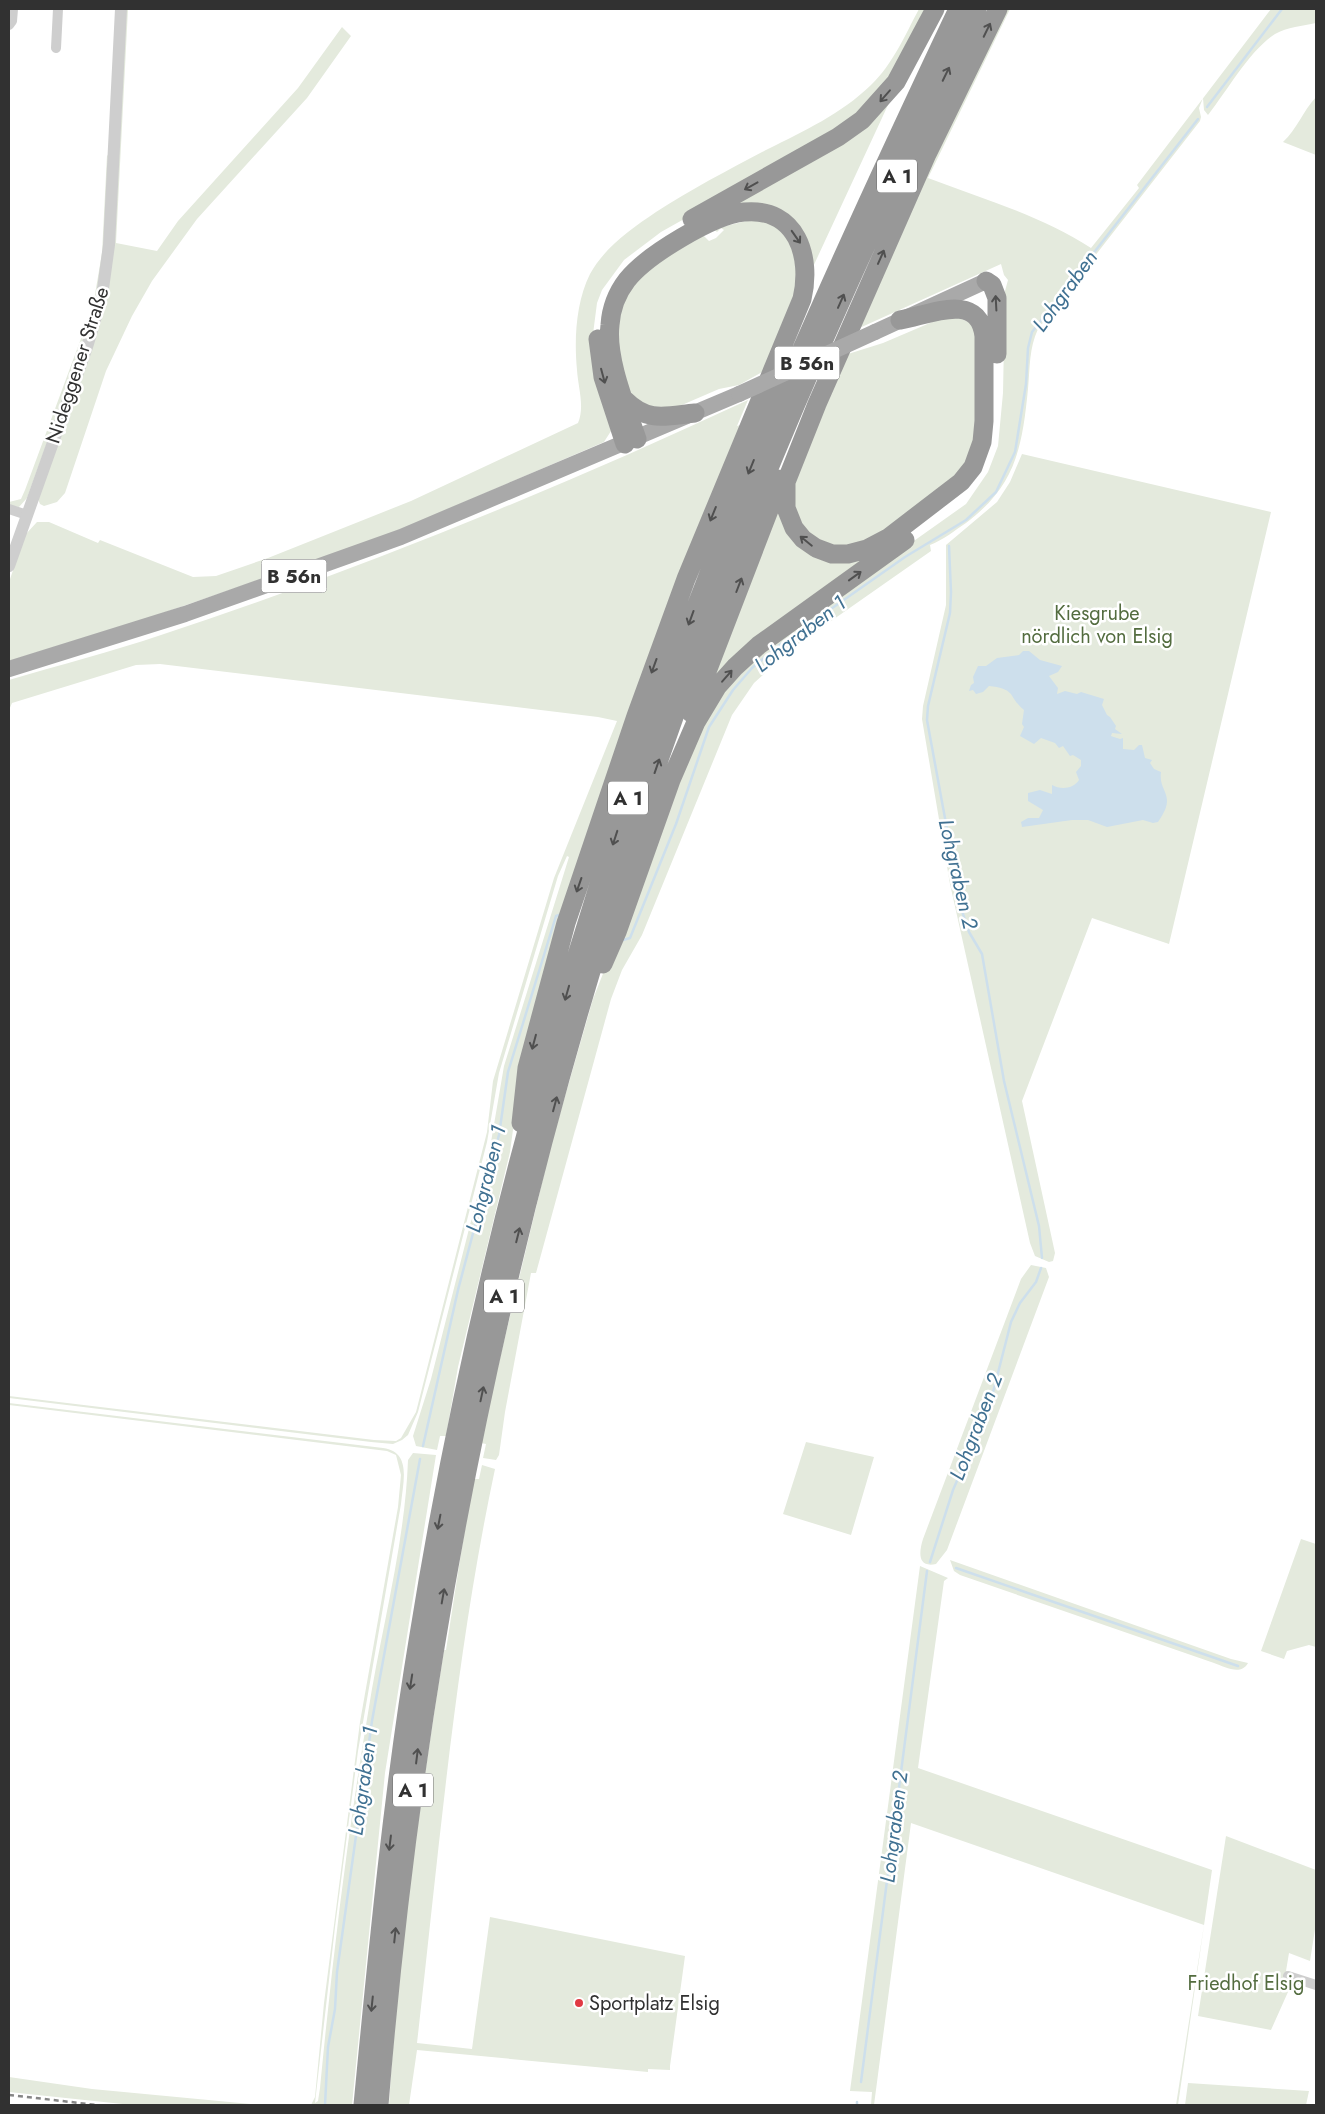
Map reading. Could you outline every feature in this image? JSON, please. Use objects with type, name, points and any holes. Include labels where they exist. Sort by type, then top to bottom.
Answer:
[{"type":"highway","points":[[631,441],[603,376],[598,341],[598,323],[602,305],[615,277],[631,259],[656,240],[838,137],[862,120],[896,82],[935,9]]},
{"type":"highway","points":[[878,177],[941,9]]},
{"type":"highway","name":"A 1","points":[[362,2105],[381,1918],[402,1747],[419,1633],[457,1476],[514,1184],[589,917],[654,720],[703,587],[769,422],[878,177],[958,9]]},
{"type":"highway","name":"A 1","points":[[464,1440],[519,1231],[615,890],[667,736],[719,594],[777,448],[894,184],[977,9]]},
{"type":"highway","points":[[900,320],[920,318],[942,310],[960,309],[976,317],[984,330],[984,421],[982,442],[973,467],[961,482],[888,538],[867,549],[840,554],[816,548],[803,539],[794,528],[786,508],[784,492],[788,477],[817,404],[926,154],[998,9]]},
{"type":"highway","points":[[514,1184],[527,1068],[566,923],[636,716],[686,579],[802,299],[806,277],[806,260],[800,243],[784,224],[768,215],[751,212],[735,214],[715,221],[671,245],[635,272],[616,297],[609,326],[613,359],[625,400],[631,441]]},
{"type":"highway","points":[[580,1013],[617,932],[671,780],[693,728],[709,698],[725,677],[747,655],[954,505],[978,480],[991,454],[996,423],[997,298],[992,285],[986,281]]},
{"type":"highway","points":[[625,400],[636,411],[647,416],[695,413]]},
{"type":"highway","points":[[671,780],[684,734],[740,583],[780,481],[817,404]]},
{"type":"highway","name":"A 1","points":[[379,2105],[391,1975],[418,1749],[457,1476]]},
{"type":"main road","name":"B 56n","points":[[9,669],[185,614],[341,560],[401,537],[739,394],[986,281]]},
{"type":"street","points":[[9,25],[13,9]]},
{"type":"street","points":[[56,48],[58,9]]},
{"type":"street","name":"Nideggener Straße","points":[[9,566],[87,347],[102,296],[109,245],[121,9]]},
{"type":"street","points":[[9,510],[27,514]]},
{"type":"street","points":[[1288,1976],[1316,1986]]},
{"type":"green space","points":[[125,9],[128,9],[116,243],[157,251],[178,221],[298,88],[342,27],[351,36],[307,98],[197,219],[152,281],[132,316],[106,371],[65,493],[57,502],[44,506],[40,504],[38,499],[98,326]]},
{"type":"green space","points":[[919,9],[932,9],[915,41],[861,114],[741,187],[661,232],[624,260],[602,290],[597,303],[593,334],[611,431],[604,442],[404,528],[320,559],[157,615],[9,661],[9,582],[25,535],[37,522],[49,522],[98,543],[100,540],[193,577],[216,576],[268,558],[411,501],[578,423],[581,404],[577,370],[577,321],[585,285],[603,255],[628,232],[647,218],[697,187],[822,121],[847,105],[871,85],[886,68]]},
{"type":"green space","points":[[1004,9],[1010,9],[928,178],[1032,217],[1091,248],[1139,188],[1137,185],[1203,99],[1199,108],[1200,121],[1038,329],[1031,351],[1026,410],[1019,447],[1014,464],[996,494],[983,509],[966,523],[930,545],[931,551],[794,647],[754,683],[732,715],[642,935],[622,970],[611,999],[536,1273],[531,1273],[505,1412],[499,1455],[496,1460],[483,1458],[486,1444],[481,1443],[551,1145],[593,999],[684,768],[714,700],[784,633],[966,504],[988,472],[998,446],[1003,393],[1005,291],[1008,280],[1004,275],[1001,264],[855,330]]},
{"type":"green space","points":[[1271,9],[1316,9],[1316,23],[1285,30],[1275,34],[1266,41],[1248,60],[1208,115],[1204,110],[1203,98]]},
{"type":"green space","points":[[1316,97],[1316,155],[1283,142]]},
{"type":"green space","points":[[888,99],[890,100],[888,105],[812,269],[805,244],[792,226],[769,212],[743,208],[715,216],[683,232],[630,270],[612,298],[606,317],[605,329],[605,342],[610,367],[625,414],[621,415],[603,339],[604,318],[609,298],[620,279],[638,261],[663,242],[848,136],[872,117]]},
{"type":"green space","points":[[107,155],[104,248],[94,313],[27,498],[19,507],[9,506],[9,502],[21,499],[25,490],[93,306],[102,253]]},
{"type":"green space","points":[[758,218],[786,232],[802,275],[764,371],[739,385],[719,389],[668,411],[653,413],[628,396],[614,322],[637,275],[703,235],[709,241],[716,238],[724,230],[721,228],[717,232],[714,229]]},
{"type":"green space","points":[[951,314],[977,326],[980,426],[967,467],[889,531],[842,550],[806,536],[789,493],[848,354],[883,343]]},
{"type":"green space","points":[[748,400],[737,426],[744,424],[519,1085],[510,1152],[458,1367],[446,1436],[440,1436],[437,1450],[416,1446],[413,1436],[431,1379],[491,1142],[504,1066],[569,857],[567,856],[558,876],[499,1073],[487,1142],[418,1412],[408,1435],[393,1444],[371,1442],[9,1398],[9,1396],[374,1440],[396,1441],[401,1438],[416,1412],[487,1132],[493,1081],[554,878],[617,721],[598,717],[160,664],[136,665],[12,703],[9,710],[9,680],[104,653],[236,610],[384,555],[604,465]]},
{"type":"green space","points":[[992,415],[958,496],[788,619],[708,683],[780,498],[828,557],[947,500]]},
{"type":"green space","name":"Kiesgrube nördlich von Elsig","points":[[1022,454],[1271,512],[1169,944],[1092,918],[1022,1101],[1055,1253],[1053,1261],[1049,1262],[1035,1256],[1030,1243],[950,884],[922,719],[923,706],[946,605],[946,545],[997,502],[1010,482]]},
{"type":"green space","points":[[1031,1265],[1046,1268],[1049,1277],[947,1550],[936,1564],[925,1564],[920,1554],[923,1539],[1021,1279]]},
{"type":"green space","points":[[9,1403],[383,1448],[398,1455],[402,1462],[404,1478],[401,1504],[358,1751],[315,2103],[318,2101],[320,2088],[353,1806],[373,1681],[402,1524],[408,1460],[413,1453],[436,1455],[385,1773],[352,2105],[311,2105],[315,2097],[324,2003],[360,1722],[398,1507],[401,1475],[396,1455],[387,1451],[9,1405]]},
{"type":"green space","points":[[806,1442],[874,1457],[851,1535],[783,1514]]},
{"type":"green space","name":"Sportplatz Elsig","points":[[482,1465],[495,1469],[469,1611],[449,1754],[417,2043],[472,2049],[490,1917],[685,1956],[670,2070],[648,2069],[648,2072],[417,2050],[409,2105],[389,2105],[404,1934],[427,1763],[470,1500],[474,1479],[479,1479]]},
{"type":"green space","points":[[1301,1539],[1316,1544],[1316,1647],[1309,1645],[1287,1651],[1284,1659],[1261,1651]]},
{"type":"green space","points":[[950,1560],[1231,1659],[1248,1663],[1245,1667],[1237,1670],[1228,1668],[960,1575],[954,1571]]},
{"type":"green space","points":[[920,1566],[948,1578],[944,1581],[918,1768],[1212,1870],[1178,2105],[1176,2105],[1204,1925],[911,1823],[874,2105],[871,2105],[872,2092],[850,2091]]},
{"type":"green space","name":"Friedhof Elsig","points":[[1226,1836],[1316,1870],[1316,1923],[1310,1961],[1289,1953],[1286,1971],[1290,1972],[1292,1983],[1271,2030],[1198,2016]]},
{"type":"green space","points":[[9,2077],[92,2089],[260,2105],[132,2105],[9,2092]]},
{"type":"green space","points":[[1188,2083],[1309,2091],[1306,2105],[1185,2105]]},
{"type":"water","points":[[1023,651],[1029,651],[1040,660],[1062,666],[1058,672],[1049,676],[1058,688],[1057,694],[1065,691],[1077,694],[1081,692],[1104,699],[1102,705],[1107,715],[1116,726],[1115,729],[1122,734],[1112,733],[1111,736],[1123,738],[1123,749],[1134,750],[1139,745],[1142,745],[1145,758],[1152,760],[1150,763],[1154,769],[1161,772],[1162,785],[1166,794],[1167,799],[1164,813],[1158,822],[1153,823],[1143,820],[1107,827],[1088,820],[1072,820],[1022,827],[1021,822],[1028,818],[1039,818],[1043,810],[1028,801],[1028,793],[1040,790],[1052,794],[1052,785],[1063,788],[1074,785],[1079,780],[1076,772],[1081,766],[1081,760],[1073,755],[1070,756],[1063,746],[1059,748],[1055,743],[1041,738],[1034,744],[1020,736],[1024,727],[1022,724],[1024,710],[1008,691],[989,686],[983,692],[976,694],[973,690],[969,691],[974,683],[973,677],[978,666],[986,666],[997,658],[1019,655]]},
{"type":"waterway","name":"Lohgraben","points":[[1207,107],[1282,9]]},
{"type":"waterway","name":"Lohgraben 1","points":[[623,940],[630,938],[676,824],[709,727],[733,690],[752,668],[781,644],[905,557],[966,520],[996,492],[1015,452],[1026,384],[1028,348],[1032,332],[1198,119]]},
{"type":"waterway","name":"Lohgraben 2","points":[[949,546],[950,613],[928,706],[927,720],[962,911],[969,932],[982,954],[1004,1081],[1039,1226],[1042,1258]]},
{"type":"waterway","name":"Lohgraben 1","points":[[423,1446],[458,1290],[499,1135],[508,1072],[556,916],[559,915]]},
{"type":"waterway","name":"Lohgraben 2","points":[[930,1562],[953,1490],[990,1404],[1011,1322],[1020,1303],[1036,1282],[1041,1268]]},
{"type":"waterway","name":"Lohgraben 1","points":[[325,2105],[328,2047],[335,2009],[337,1972],[372,1721],[420,1459]]},
{"type":"waterway","points":[[956,1568],[1238,1666]]},
{"type":"waterway","name":"Lohgraben 2","points":[[861,2082],[927,1571]]},
{"type":"railway","points":[[9,2095],[97,2105]]},
{"type":"place","name":"Sportplatz Elsig","points":[[579,2003]]}]
